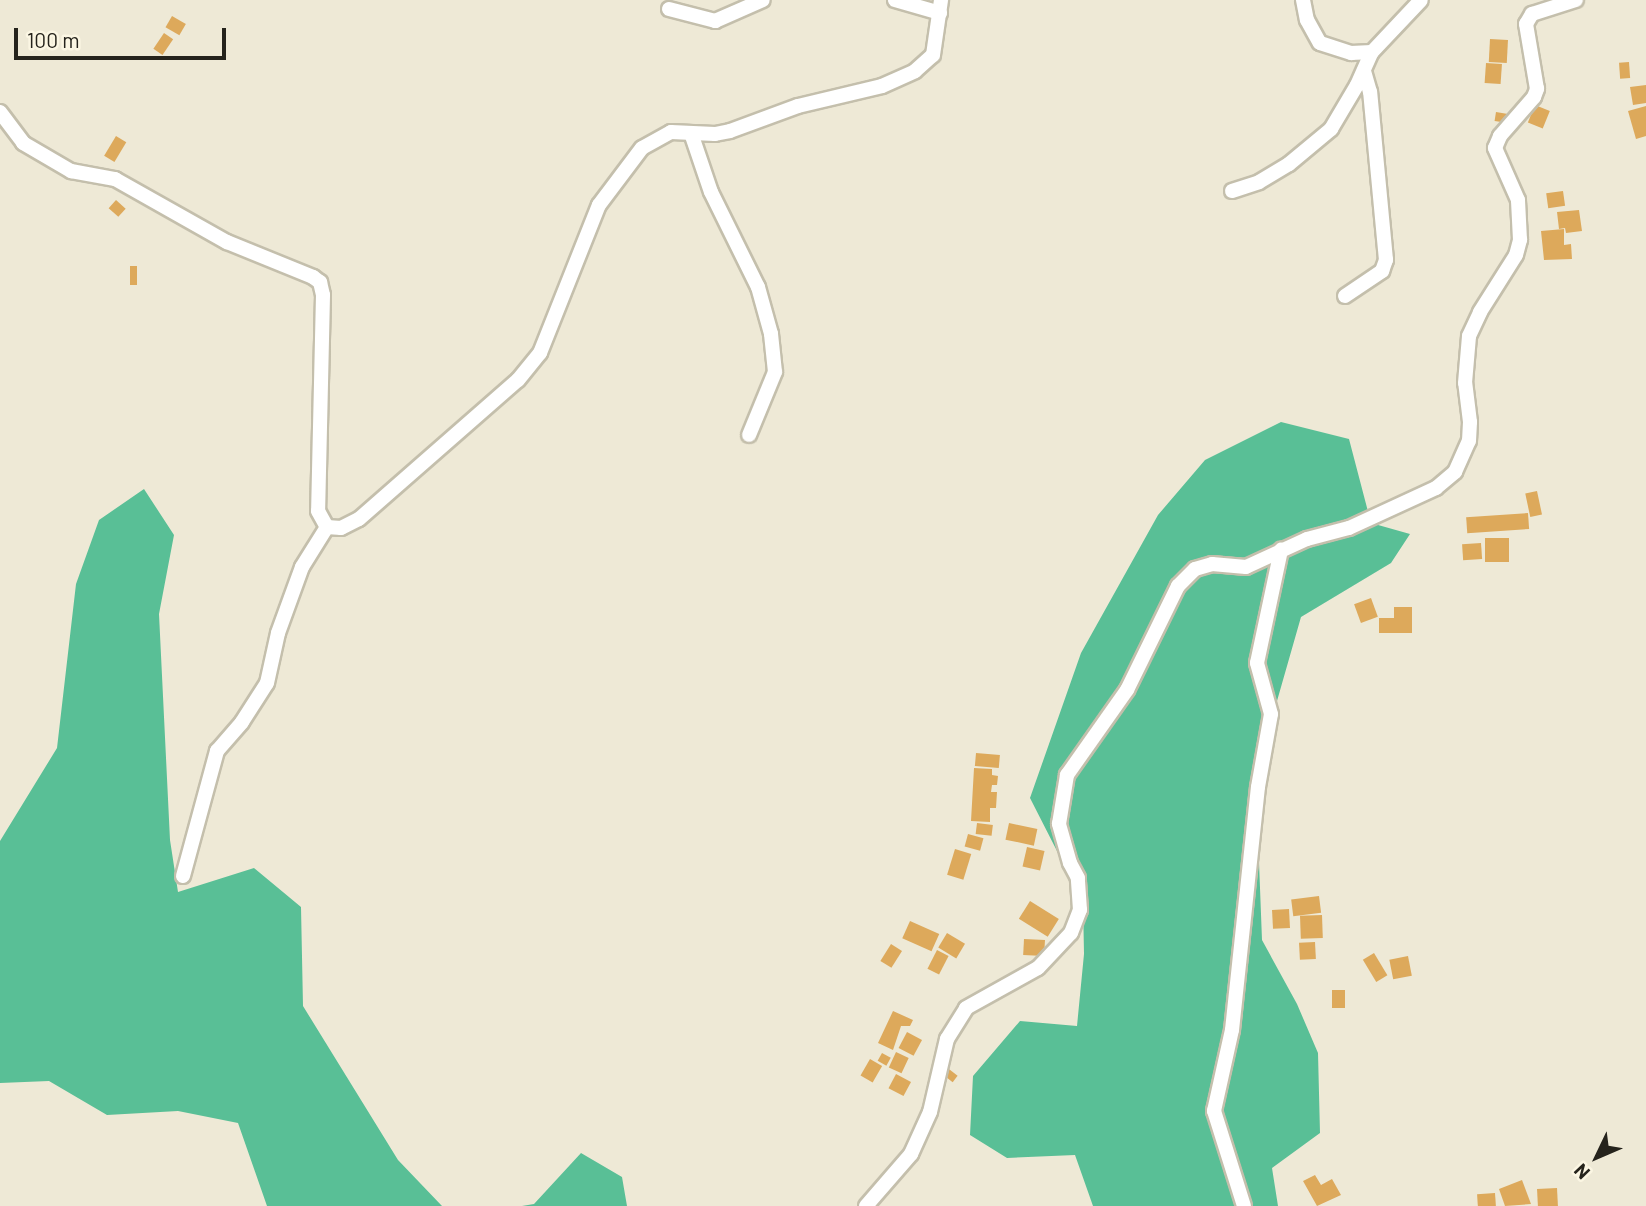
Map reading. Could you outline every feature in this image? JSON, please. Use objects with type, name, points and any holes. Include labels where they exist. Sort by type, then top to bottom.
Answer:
[{"type":"street","points":[[670,9],[715,21],[764,0]]},
{"type":"street","points":[[327,527],[341,528],[359,519],[518,380],[540,353],[599,205],[642,148],[671,132],[730,131],[797,106],[882,86],[915,71],[933,55],[940,7],[895,0]]},
{"type":"street","points":[[1303,0],[1307,20],[1320,43],[1352,53],[1372,52]]},
{"type":"street","points":[[1232,191],[1259,182],[1289,164],[1331,129],[1372,52],[1420,0]]},
{"type":"street","points":[[866,1206],[879,1195],[911,1154],[930,1112],[947,1040],[966,1008],[1038,968],[1071,933],[1080,910],[1078,878],[1070,863],[1059,824],[1067,775],[1127,690],[1178,586],[1195,569],[1212,564],[1246,567],[1281,550],[1349,528],[1436,488],[1455,472],[1469,441],[1470,422],[1465,383],[1469,336],[1480,312],[1516,255],[1520,240],[1518,200],[1495,148],[1500,136],[1537,89],[1526,24],[1532,14],[1576,0]]},
{"type":"street","points":[[1345,296],[1382,271],[1386,260],[1370,92],[1364,71]]},
{"type":"street","points":[[0,112],[23,143],[71,171],[115,179],[227,242],[320,282],[323,295],[318,511],[327,527]]},
{"type":"street","points":[[691,133],[711,192],[758,287],[771,334],[775,372],[749,435]]},
{"type":"street","points":[[183,876],[217,751],[242,722],[267,683],[278,633],[302,567],[327,527]]},
{"type":"street","points":[[1244,1206],[1214,1111],[1232,1031],[1258,787],[1270,714],[1256,663],[1281,550]]},
{"type":"green space","points":[[1281,422],[1349,439],[1371,523],[1410,534],[1391,563],[1301,617],[1277,701],[1267,750],[1258,836],[1262,940],[1297,1004],[1318,1053],[1320,1133],[1272,1168],[1278,1206],[1093,1206],[1075,1155],[1007,1158],[970,1135],[973,1076],[1020,1021],[1077,1026],[1084,954],[1083,902],[1030,798],[1081,653],[1158,515],[1205,460]]},
{"type":"green space","points":[[144,489],[174,535],[159,614],[170,840],[178,892],[254,868],[301,907],[303,1006],[398,1160],[442,1206],[267,1206],[238,1123],[178,1111],[107,1115],[49,1081],[0,1083],[0,841],[57,748],[76,584],[99,520]]},
{"type":"green space","points":[[581,1153],[622,1177],[627,1206],[522,1206],[534,1204]]},
{"type":"building","points":[[172,16],[186,24],[179,35],[166,27]]},
{"type":"building","points":[[164,33],[173,39],[162,55],[153,49]]},
{"type":"building","points":[[1490,39],[1508,40],[1507,63],[1489,62]]},
{"type":"building","points":[[1629,62],[1630,78],[1620,79],[1619,63]]},
{"type":"building","points":[[1486,63],[1502,64],[1501,84],[1485,83]]},
{"type":"building","points":[[1646,85],[1646,103],[1633,105],[1630,87]]},
{"type":"building","points":[[1535,105],[1550,111],[1543,129],[1528,123]]},
{"type":"building","points":[[1646,106],[1646,136],[1636,139],[1628,111]]},
{"type":"building","points":[[1496,112],[1508,114],[1506,123],[1495,121]]},
{"type":"building","points":[[116,136],[126,142],[114,162],[104,156]]},
{"type":"building","points":[[1563,191],[1565,206],[1548,208],[1546,193]]},
{"type":"building","points":[[116,200],[126,209],[118,217],[109,208]]},
{"type":"building","points":[[1579,210],[1582,231],[1566,233],[1565,228],[1559,229],[1557,212]]},
{"type":"building","points":[[1564,229],[1564,245],[1571,244],[1572,259],[1544,260],[1541,231]]},
{"type":"building","points":[[130,266],[137,266],[137,285],[130,285]]},
{"type":"building","points":[[1537,491],[1542,514],[1530,517],[1525,493]]},
{"type":"building","points":[[1528,513],[1529,529],[1467,533],[1466,517]]},
{"type":"building","points":[[1485,538],[1509,538],[1509,562],[1485,562]]},
{"type":"building","points":[[1481,543],[1482,559],[1463,560],[1462,544]]},
{"type":"building","points":[[1371,598],[1378,617],[1361,623],[1354,604]]},
{"type":"building","points":[[1394,607],[1412,607],[1412,633],[1379,633],[1379,618],[1394,618]]},
{"type":"building","points":[[976,753],[1000,755],[999,768],[975,766]]},
{"type":"building","points":[[974,768],[992,769],[992,775],[998,776],[997,785],[992,785],[991,792],[997,792],[996,808],[990,808],[990,822],[971,821]]},
{"type":"building","points":[[977,823],[993,825],[992,836],[976,834]]},
{"type":"building","points":[[1009,823],[1037,829],[1034,846],[1005,840]]},
{"type":"building","points":[[968,834],[983,838],[980,851],[965,847]]},
{"type":"building","points":[[1027,847],[1045,851],[1040,871],[1023,866]]},
{"type":"building","points":[[955,849],[971,854],[963,880],[947,875]]},
{"type":"building","points":[[1319,896],[1321,913],[1293,916],[1291,899]]},
{"type":"building","points":[[1030,901],[1059,919],[1048,937],[1019,919]]},
{"type":"building","points":[[1289,909],[1290,928],[1273,929],[1272,910]]},
{"type":"building","points":[[1322,915],[1323,938],[1301,939],[1300,916]]},
{"type":"building","points":[[910,921],[939,934],[932,951],[902,938]]},
{"type":"building","points":[[947,933],[965,944],[956,958],[938,948]]},
{"type":"building","points":[[1024,939],[1045,940],[1044,956],[1023,955]]},
{"type":"building","points":[[1315,942],[1316,959],[1300,960],[1299,943]]},
{"type":"building","points":[[891,944],[902,951],[891,968],[880,961]]},
{"type":"building","points":[[937,950],[949,956],[939,975],[927,969]]},
{"type":"building","points":[[1374,953],[1387,975],[1376,982],[1363,960]]},
{"type":"building","points":[[1408,956],[1412,976],[1393,979],[1389,960]]},
{"type":"building","points":[[1332,990],[1345,990],[1345,1008],[1332,1008]]},
{"type":"building","points":[[893,1011],[913,1020],[910,1026],[901,1026],[893,1050],[878,1043]]},
{"type":"building","points":[[907,1032],[922,1040],[914,1056],[899,1048]]},
{"type":"building","points":[[896,1052],[909,1058],[902,1073],[889,1067]]},
{"type":"building","points":[[882,1053],[891,1058],[886,1066],[878,1061]]},
{"type":"building","points":[[870,1059],[882,1066],[873,1082],[860,1075]]},
{"type":"building","points":[[945,1066],[958,1076],[953,1082],[940,1072]]},
{"type":"building","points":[[896,1074],[911,1082],[903,1096],[888,1088]]},
{"type":"building","points":[[1315,1175],[1321,1185],[1332,1179],[1341,1195],[1317,1206],[1303,1181]]},
{"type":"building","points":[[1522,1180],[1531,1204],[1505,1206],[1499,1189]]},
{"type":"building","points":[[1557,1188],[1558,1206],[1538,1206],[1537,1189]]},
{"type":"building","points":[[1495,1193],[1496,1206],[1478,1206],[1477,1194]]}]
